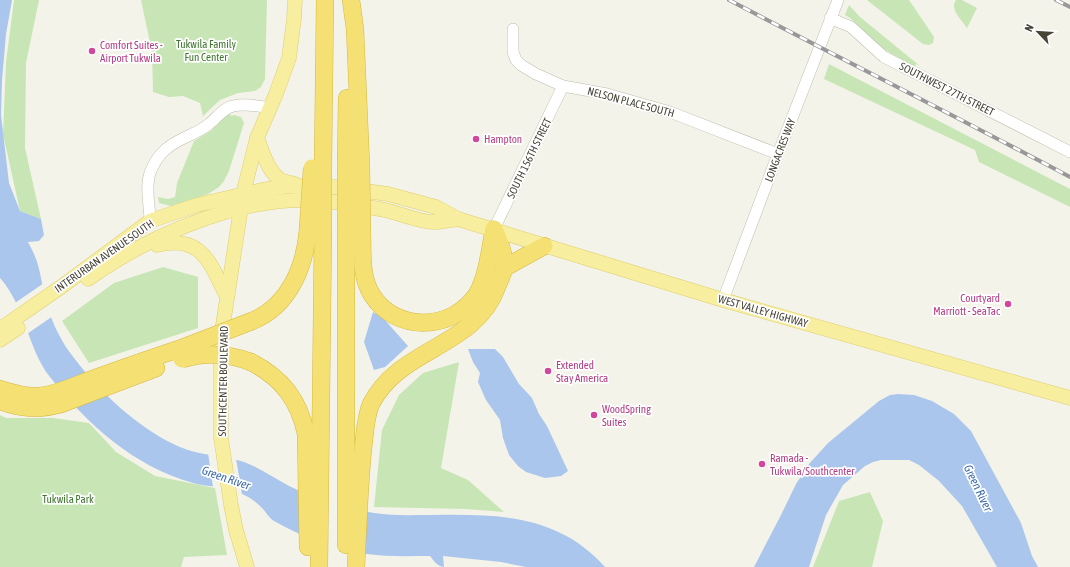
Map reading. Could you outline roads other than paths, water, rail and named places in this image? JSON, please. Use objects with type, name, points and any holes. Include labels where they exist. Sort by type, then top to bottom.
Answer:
[{"type":"highway","points":[[314,564],[316,230],[318,164],[317,67],[324,0]]},
{"type":"highway","points":[[350,0],[354,232],[353,479],[356,567]]},
{"type":"highway","points":[[354,232],[367,284],[379,304],[396,316],[411,322],[428,323],[454,316],[466,307],[478,292],[484,275],[494,229]]},
{"type":"highway","points":[[346,567],[353,479],[371,404],[378,392],[400,369],[441,345],[476,321],[488,306],[494,296],[504,268],[502,248],[494,229]]},
{"type":"highway","points":[[2,391],[26,408],[37,402],[61,404],[121,375],[182,353],[266,314],[276,306],[290,289],[316,230]]},
{"type":"highway","points":[[504,268],[544,246]]},
{"type":"highway","points":[[182,353],[232,356],[251,362],[265,370],[279,382],[297,405],[303,418],[314,469]]},
{"type":"main road","name":"SOUTHCENTER BOULEVARD","points":[[247,567],[236,530],[227,483],[221,438],[221,338],[243,194],[257,138],[289,58],[295,0]]},
{"type":"main road","points":[[257,138],[269,166],[275,174],[282,180],[300,186]]},
{"type":"main road","name":"INTERURBAN AVENUE SOUTH","points":[[0,336],[63,291],[150,221],[197,205],[243,194],[288,186],[335,187]]},
{"type":"main road","name":"WEST VALLEY HIGHWAY","points":[[335,187],[388,194],[436,207],[458,219],[723,300],[1070,398]]},
{"type":"main road","name":"INTERURBAN AVENUE SOUTH","points":[[63,291],[98,272],[133,250],[218,214],[286,201],[335,202]]},
{"type":"main road","name":"WEST VALLEY HIGHWAY","points":[[335,202],[387,211],[432,222],[458,219]]},
{"type":"main road","points":[[133,250],[168,242],[181,242],[191,246],[202,252],[208,260],[227,297]]},
{"type":"street","name":"LONGACRES WAY","points":[[723,300],[838,0]]},
{"type":"street","name":"SOUTHWEST 27TH STREET","points":[[830,18],[852,27],[884,57],[1070,152]]},
{"type":"street","name":"NELSON PLACE SOUTH","points":[[513,28],[513,52],[516,60],[521,65],[536,74],[563,86],[607,94],[670,112],[778,154]]},
{"type":"street","name":"SOUTH 156TH STREET","points":[[494,229],[563,86]]},
{"type":"street","points":[[150,221],[148,184],[153,165],[164,150],[201,131],[226,109],[233,106],[244,105],[270,108]]},
{"type":"water","name":"Green River","points":[[0,0],[12,0],[6,34],[1,115],[9,183],[20,211],[41,219],[44,235],[39,241],[28,242],[37,262],[47,305],[55,326],[68,350],[79,365],[106,395],[137,422],[171,443],[195,452],[230,458],[250,464],[289,486],[320,499],[352,509],[381,514],[480,515],[525,521],[547,527],[567,536],[587,550],[605,567],[526,567],[501,562],[443,556],[444,567],[434,561],[430,556],[383,556],[355,552],[331,546],[307,537],[272,520],[253,500],[236,491],[193,483],[151,466],[131,454],[96,427],[64,394],[42,366],[16,302],[9,289],[0,278]]},
{"type":"water","points":[[373,312],[384,319],[408,346],[385,367],[374,370],[364,342]]},
{"type":"water","points":[[468,349],[495,349],[503,357],[519,384],[532,398],[568,471],[561,476],[545,478],[526,472],[518,466],[509,455],[503,438],[500,420],[486,400],[478,382],[480,373],[473,362]]},
{"type":"water","name":"Green River","points":[[890,395],[914,395],[932,401],[954,414],[971,431],[1021,523],[1032,556],[1038,567],[997,567],[962,506],[939,481],[919,465],[909,460],[881,460],[865,466],[843,485],[826,515],[809,567],[754,567],[796,484],[809,464],[828,443],[879,401]]},
{"type":"railway","points":[[729,0],[1070,177]]},
{"type":"railway","points":[[1056,0],[1070,7]]},
{"type":"place","name":"Comfort Suites - Airport Tukwila","points":[[92,51]]},
{"type":"place","name":"Hampton","points":[[476,139]]},
{"type":"place","name":"Courtyard Marriott - SeaTac","points":[[1008,304]]},
{"type":"place","name":"Extended Stay America","points":[[548,371]]},
{"type":"place","name":"WoodSpring Suites","points":[[594,415]]},
{"type":"place","name":"Ramada - Tukwila/Southcenter","points":[[762,464]]},
{"type":"park label","name":"Tukwila Family Fun Center","points":[[206,50]]},
{"type":"park label","name":"Tukwila Park","points":[[68,499]]}]
